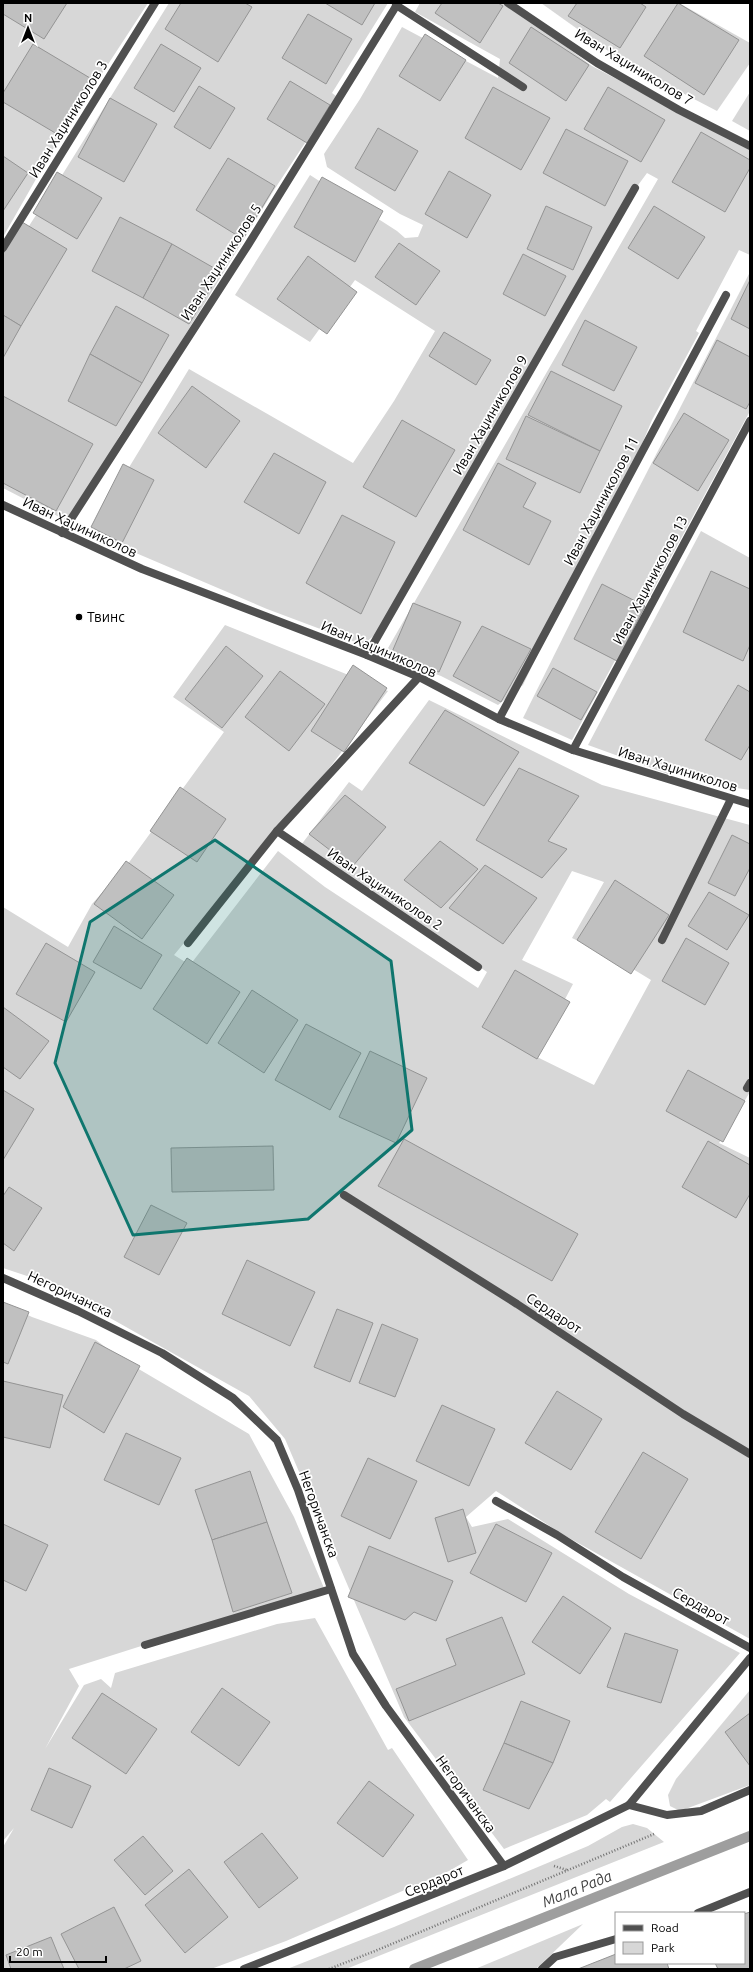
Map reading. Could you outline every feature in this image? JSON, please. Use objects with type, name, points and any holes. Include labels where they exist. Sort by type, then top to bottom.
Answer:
[{"type":"street","name":"Иван Хаџиниколов 3","points":[[3,248],[155,3]]},
{"type":"street","name":"Иван Хаџиниколов 7","points":[[508,3],[597,63],[679,110],[750,146]]},
{"type":"street","points":[[397,4],[523,87]]},
{"type":"street","name":"Иван Хаџиниколов 5","points":[[62,533],[248,245],[397,4]]},
{"type":"street","name":"Иван Хаџиниколов 9","points":[[366,655],[635,188]]},
{"type":"street","name":"Иван Хаџиниколов 11","points":[[499,719],[726,295]]},
{"type":"street","name":"Иван Хаџиниколов 13","points":[[573,750],[750,421]]},
{"type":"street","name":"Иван Хаџиниколов","points":[[3,505],[142,570],[366,655],[419,677],[499,719],[573,750],[750,804]]},
{"type":"street","points":[[188,943],[277,831],[419,677]]},
{"type":"street","points":[[662,940],[731,799]]},
{"type":"street","name":"Иван Хаџиниколов 2","points":[[277,831],[478,967]]},
{"type":"street","name":"Сердарот","points":[[344,1195],[518,1304],[683,1414],[750,1454]]},
{"type":"street","name":"Негоричанска","points":[[3,1278],[78,1311],[162,1353],[233,1398],[277,1440],[298,1490],[353,1654],[386,1706],[504,1866]]},
{"type":"street","name":"Сердарот","points":[[496,1501],[557,1535],[623,1576],[750,1648]]},
{"type":"street","points":[[146,1645],[331,1589]]},
{"type":"street","name":"Сердарот","points":[[244,1969],[504,1866],[629,1805],[750,1658]]},
{"type":"street","points":[[629,1805],[667,1816],[702,1811],[750,1790]]},
{"type":"street","points":[[700,1912],[750,1892]]},
{"type":"street","points":[[542,1969],[555,1957],[615,1939]]},
{"type":"path","points":[[329,1969],[375,1952],[660,1831],[667,1816]]},
{"type":"highlighted area","points":[[215,840],[391,961],[412,1130],[308,1219],[133,1235],[55,1063],[90,922]]},
{"type":"green space","points":[[3,3],[148,3],[56,144],[3,237]]},
{"type":"green space","points":[[169,3],[388,3],[332,93],[336,96],[274,190],[179,345],[155,388],[120,435],[71,523],[3,488],[3,266],[64,172]]},
{"type":"green space","points":[[420,3],[505,3],[524,15],[592,66],[750,150],[750,255],[739,250],[696,331],[699,333],[652,420],[634,463],[568,591],[523,685],[498,705],[441,676],[384,655],[658,179],[647,173],[611,222],[379,631],[363,645],[267,609],[89,533],[189,369],[353,463],[394,401],[435,331],[355,280],[310,342],[235,295],[310,175],[397,231],[405,238],[418,237],[423,225],[400,214],[327,167],[324,154],[360,99],[402,27],[498,78],[500,59],[415,12]]},
{"type":"green space","points":[[541,3],[679,3],[750,43],[750,63],[717,111],[625,63]]},
{"type":"green space","points":[[750,92],[750,131],[732,121]]},
{"type":"green space","points":[[750,272],[750,411],[572,740],[523,718],[592,579]]},
{"type":"green space","points":[[701,531],[750,558],[750,790],[730,787],[685,773],[668,774],[588,745]]},
{"type":"green space","points":[[225,625],[388,691],[324,775],[174,955],[190,965],[278,851],[325,887],[478,988],[487,972],[301,845],[349,782],[362,791],[429,700],[602,785],[750,825],[750,1092],[719,1143],[750,1158],[750,1639],[562,1534],[496,1491],[466,1517],[472,1527],[508,1519],[629,1594],[740,1653],[610,1802],[606,1799],[587,1815],[504,1849],[404,1717],[285,1439],[249,1396],[94,1309],[36,1279],[3,1268],[3,907],[68,947],[92,904],[130,861],[224,732],[173,697]],"holes":[[[572,871],[604,882],[572,938],[623,963],[651,980],[594,1085],[535,1056],[573,984],[522,960]]]},
{"type":"green space","points":[[3,1303],[32,1317],[96,1340],[120,1358],[249,1434],[294,1517],[324,1588],[69,1669],[79,1686],[45,1749],[84,1685],[101,1679],[111,1688],[115,1673],[277,1624],[315,1618],[388,1750],[392,1748],[468,1860],[449,1871],[286,1941],[211,1969],[3,1969],[3,1847],[14,1828],[3,1841]]},
{"type":"green space","points":[[750,1690],[750,1785],[680,1811],[670,1806],[668,1795],[676,1779]]},
{"type":"green space","points":[[633,1824],[647,1828],[664,1842],[346,1969],[287,1969],[394,1927],[588,1846],[622,1827]]},
{"type":"green space","points":[[583,1924],[536,1969],[475,1969]]},
{"type":"building","points":[[3,3],[67,3],[44,39],[3,14]]},
{"type":"building","points":[[181,3],[245,3],[252,7],[218,62],[165,29]]},
{"type":"building","points":[[325,3],[375,3],[362,25]]},
{"type":"building","points":[[442,3],[498,3],[503,6],[480,43],[435,13]]},
{"type":"building","points":[[577,3],[640,3],[646,7],[620,48],[568,16]]},
{"type":"building","points":[[678,3],[739,40],[704,95],[644,56]]},
{"type":"building","points":[[308,14],[352,39],[326,84],[282,58]]},
{"type":"building","points":[[531,27],[589,65],[566,101],[509,63]]},
{"type":"building","points":[[425,34],[466,60],[440,101],[399,76]]},
{"type":"building","points":[[33,44],[90,78],[57,134],[3,102],[3,93]]},
{"type":"building","points":[[161,44],[201,68],[174,112],[134,88]]},
{"type":"building","points":[[290,81],[330,105],[307,143],[267,119]]},
{"type":"building","points":[[199,86],[235,108],[210,149],[174,127]]},
{"type":"building","points":[[493,87],[550,118],[521,170],[465,138]]},
{"type":"building","points":[[608,87],[665,120],[641,162],[584,129]]},
{"type":"building","points":[[110,98],[157,124],[124,182],[78,157]]},
{"type":"building","points":[[378,128],[418,151],[395,191],[355,168]]},
{"type":"building","points":[[566,129],[628,161],[605,206],[543,173]]},
{"type":"building","points":[[701,132],[750,160],[750,168],[725,212],[672,182]]},
{"type":"building","points":[[3,156],[28,173],[3,211]]},
{"type":"building","points":[[228,158],[275,186],[243,239],[196,210]]},
{"type":"building","points":[[449,171],[491,195],[467,238],[425,214]]},
{"type":"building","points":[[57,172],[102,198],[77,239],[33,213]]},
{"type":"building","points":[[322,177],[383,211],[355,262],[294,227]]},
{"type":"building","points":[[546,206],[592,227],[573,270],[527,249]]},
{"type":"building","points":[[654,206],[705,237],[678,279],[628,248]]},
{"type":"building","points":[[120,217],[172,244],[143,298],[92,271]]},
{"type":"building","points":[[22,222],[67,249],[21,326],[3,315],[3,254]]},
{"type":"building","points":[[399,243],[440,271],[416,305],[375,277]]},
{"type":"building","points":[[172,244],[221,272],[189,324],[143,298]]},
{"type":"building","points":[[523,254],[566,276],[545,316],[503,294]]},
{"type":"building","points":[[308,256],[357,292],[327,334],[277,299]]},
{"type":"building","points":[[750,280],[750,329],[731,319]]},
{"type":"building","points":[[116,306],[169,335],[142,383],[90,354]]},
{"type":"building","points":[[3,315],[21,326],[3,358]]},
{"type":"building","points":[[585,320],[637,347],[614,391],[562,365]]},
{"type":"building","points":[[444,332],[491,360],[476,385],[429,356]]},
{"type":"building","points":[[717,340],[750,357],[750,402],[746,409],[695,383]]},
{"type":"building","points":[[90,354],[142,383],[116,426],[68,401]]},
{"type":"building","points":[[551,371],[622,406],[600,451],[528,415]]},
{"type":"building","points":[[192,386],[240,421],[206,468],[158,433]]},
{"type":"building","points":[[3,396],[93,444],[56,511],[3,483]]},
{"type":"building","points":[[684,413],[729,440],[698,491],[653,463]]},
{"type":"building","points":[[526,416],[600,451],[580,493],[506,459]]},
{"type":"building","points":[[402,420],[455,450],[416,517],[363,487]]},
{"type":"building","points":[[274,453],[326,482],[299,534],[244,502]]},
{"type":"building","points":[[498,463],[536,483],[523,507],[551,521],[529,565],[463,530]]},
{"type":"building","points":[[123,464],[154,480],[122,543],[91,527]]},
{"type":"building","points":[[342,515],[395,542],[361,614],[306,583]]},
{"type":"building","points":[[711,571],[750,589],[750,645],[743,661],[683,632]]},
{"type":"building","points":[[602,584],[645,606],[617,661],[574,639]]},
{"type":"building","points":[[413,603],[461,622],[439,672],[392,652]]},
{"type":"building","points":[[482,626],[531,649],[501,702],[453,676]]},
{"type":"building","points":[[226,646],[263,676],[222,728],[185,699]]},
{"type":"building","points":[[353,665],[387,688],[344,752],[311,731]]},
{"type":"building","points":[[553,668],[597,692],[581,720],[537,696]]},
{"type":"building","points":[[280,671],[325,704],[289,751],[245,717]]},
{"type":"building","points":[[738,685],[750,692],[750,745],[741,760],[705,740]]},
{"type":"building","points":[[445,710],[519,752],[484,806],[409,763]]},
{"type":"building","points":[[519,768],[579,796],[548,841],[567,849],[542,878],[476,840]]},
{"type":"building","points":[[180,787],[226,819],[197,862],[150,831]]},
{"type":"building","points":[[345,795],[386,827],[352,867],[309,834]]},
{"type":"building","points":[[732,835],[750,844],[750,868],[735,896],[708,883]]},
{"type":"building","points":[[440,841],[478,869],[441,908],[404,880]]},
{"type":"building","points":[[126,861],[174,895],[142,939],[94,904]]},
{"type":"building","points":[[485,865],[537,898],[503,944],[449,908]]},
{"type":"building","points":[[615,880],[669,915],[631,974],[577,940]]},
{"type":"building","points":[[709,892],[749,915],[727,950],[688,926]]},
{"type":"building","points":[[114,926],[162,955],[141,989],[93,962]]},
{"type":"building","points":[[686,938],[729,963],[705,1005],[662,981]]},
{"type":"building","points":[[46,943],[95,972],[66,1022],[16,994]]},
{"type":"building","points":[[187,958],[240,992],[207,1044],[153,1009]]},
{"type":"building","points":[[515,970],[570,1002],[537,1059],[482,1027]]},
{"type":"building","points":[[252,990],[298,1020],[264,1073],[218,1043]]},
{"type":"building","points":[[3,1007],[49,1041],[20,1079],[3,1067]]},
{"type":"building","points":[[306,1024],[361,1053],[330,1110],[275,1080]]},
{"type":"building","points":[[370,1051],[427,1078],[396,1143],[339,1117]]},
{"type":"building","points":[[688,1070],[745,1101],[723,1142],[666,1111]]},
{"type":"building","points":[[3,1090],[34,1109],[3,1160]]},
{"type":"building","points":[[404,1139],[578,1234],[552,1281],[378,1186]]},
{"type":"building","points":[[708,1141],[750,1165],[750,1194],[736,1218],[682,1187]]},
{"type":"building","points":[[273,1146],[274,1190],[172,1192],[171,1148]]},
{"type":"building","points":[[9,1187],[42,1208],[14,1251],[3,1243],[3,1196]]},
{"type":"building","points":[[151,1205],[187,1223],[159,1275],[124,1257]]},
{"type":"building","points":[[247,1260],[315,1292],[290,1346],[222,1314]]},
{"type":"building","points":[[3,1302],[29,1312],[8,1364],[3,1362]]},
{"type":"building","points":[[337,1309],[373,1323],[350,1382],[314,1367]]},
{"type":"building","points":[[382,1324],[418,1339],[395,1397],[359,1383]]},
{"type":"building","points":[[95,1342],[140,1366],[104,1433],[63,1407]]},
{"type":"building","points":[[3,1381],[63,1395],[50,1448],[3,1437]]},
{"type":"building","points":[[557,1391],[602,1419],[571,1470],[525,1443]]},
{"type":"building","points":[[442,1405],[495,1429],[469,1486],[416,1461]]},
{"type":"building","points":[[126,1433],[181,1458],[159,1505],[104,1480]]},
{"type":"building","points":[[643,1452],[688,1479],[641,1559],[595,1532]]},
{"type":"building","points":[[368,1458],[417,1481],[390,1539],[341,1516]]},
{"type":"building","points":[[250,1471],[267,1522],[212,1540],[195,1490]]},
{"type":"building","points":[[463,1509],[476,1553],[448,1562],[435,1518]]},
{"type":"building","points":[[267,1522],[292,1593],[233,1612],[212,1540]]},
{"type":"building","points":[[3,1524],[48,1545],[26,1591],[3,1580]]},
{"type":"building","points":[[496,1524],[552,1553],[526,1602],[470,1573]]},
{"type":"building","points":[[369,1546],[453,1581],[436,1621],[414,1612],[405,1620],[348,1597]]},
{"type":"building","points":[[563,1596],[611,1628],[580,1674],[532,1642]]},
{"type":"building","points":[[502,1617],[525,1674],[409,1721],[396,1689],[456,1665],[446,1639]]},
{"type":"building","points":[[625,1633],[678,1650],[661,1703],[607,1687]]},
{"type":"building","points":[[222,1688],[270,1722],[239,1766],[191,1732]]},
{"type":"building","points":[[102,1693],[157,1729],[126,1774],[72,1738]]},
{"type":"building","points":[[521,1701],[570,1721],[553,1763],[504,1743]]},
{"type":"building","points":[[750,1713],[750,1766],[725,1732]]},
{"type":"building","points":[[504,1743],[553,1763],[529,1809],[483,1790]]},
{"type":"building","points":[[49,1768],[91,1786],[72,1828],[31,1810]]},
{"type":"building","points":[[369,1781],[414,1815],[383,1857],[337,1823]]},
{"type":"building","points":[[262,1833],[298,1878],[259,1908],[224,1862]]},
{"type":"building","points":[[143,1836],[173,1871],[145,1895],[114,1860]]},
{"type":"building","points":[[189,1869],[228,1917],[185,1953],[145,1905]]},
{"type":"building","points":[[114,1907],[141,1961],[124,1969],[79,1969],[61,1934]]},
{"type":"building","points":[[750,1912],[750,1969],[718,1969],[716,1964],[745,1964],[745,1914]]},
{"type":"building","points":[[51,1937],[64,1969],[11,1969],[6,1955]]},
{"type":"building","points":[[615,1954],[615,1964],[667,1964],[669,1969],[578,1969]]},
{"type":"waterway","name":"Мала Рада","points":[[414,1969],[750,1836]]},
{"type":"place","name":"Твинс","points":[[79,617]]}]
